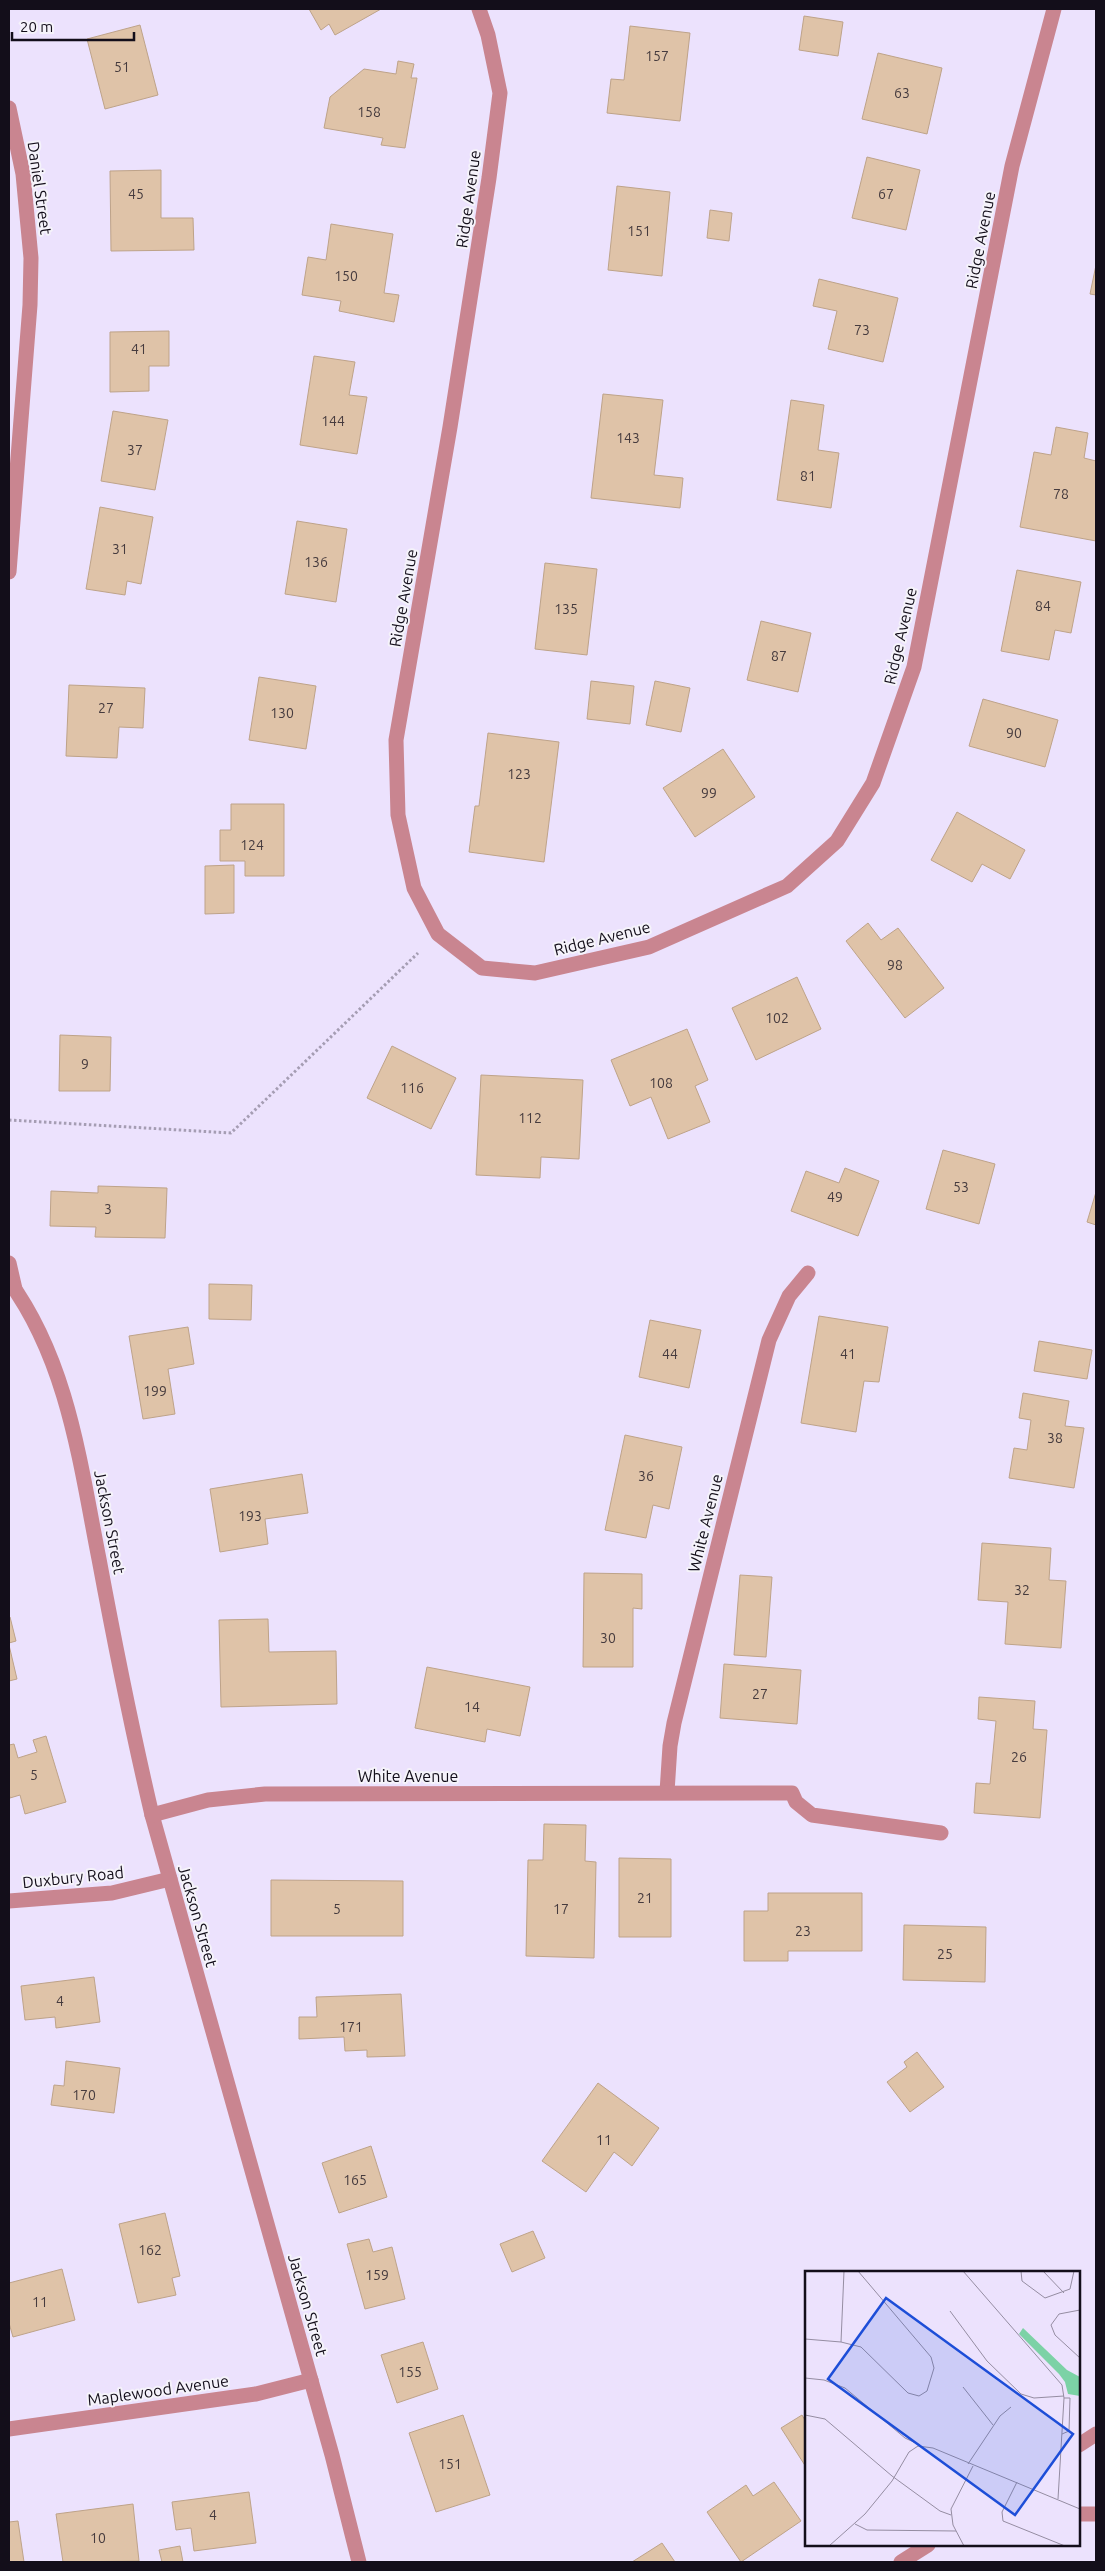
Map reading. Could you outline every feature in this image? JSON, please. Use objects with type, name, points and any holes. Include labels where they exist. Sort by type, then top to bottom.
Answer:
[{"type":"street","name":"Ridge Avenue","points":[[479,9],[488,35],[500,93],[489,178],[450,427],[396,740],[398,815],[414,888],[438,934],[482,968],[535,973],[650,948],[787,886],[838,841],[874,783],[914,667],[1012,166],[1054,9]]},
{"type":"street","name":"Daniel Street","points":[[9,108],[23,174],[31,258],[30,305],[9,572]]},
{"type":"street","points":[[9,1263],[12,1285]]},
{"type":"street","name":"White Avenue","points":[[667,1792],[670,1746],[674,1723],[769,1340],[789,1296],[808,1273]]},
{"type":"street","name":"Jackson Street","points":[[12,1285],[44,1343],[67,1400],[131,1727],[152,1815],[311,2380],[359,2562]]},
{"type":"street","name":"White Avenue","points":[[152,1815],[208,1800],[265,1794],[792,1793],[796,1802],[812,1815],[941,1833]]},
{"type":"street","name":"Duxbury Road","points":[[9,1900],[112,1893],[170,1879]]},
{"type":"street","name":"Maplewood Avenue","points":[[9,2429],[256,2394],[311,2380]]},
{"type":"street","points":[[1080,2444],[1096,2434]]},
{"type":"street","points":[[1080,2514],[1096,2514]]},
{"type":"street","points":[[901,2562],[926,2546]]},
{"type":"path","points":[[9,1120],[231,1133],[438,934]]},
{"type":"building","points":[[309,9],[381,9],[335,35],[329,24],[321,30]]},
{"type":"building","points":[[804,16],[843,22],[838,56],[799,50]]},
{"type":"building","points":[[140,25],[158,95],[105,109],[87,39]]},
{"type":"building","points":[[630,26],[690,33],[680,121],[607,113],[611,79],[624,80]]},
{"type":"building","points":[[878,53],[942,68],[927,134],[862,119]]},
{"type":"building","points":[[398,61],[414,64],[411,78],[417,78],[405,148],[381,145],[383,138],[324,128],[330,97],[364,69],[396,74]]},
{"type":"building","points":[[867,157],[920,170],[906,230],[852,218]]},
{"type":"building","points":[[161,170],[161,218],[193,218],[194,250],[111,251],[110,171]]},
{"type":"building","points":[[617,186],[670,192],[662,276],[608,270]]},
{"type":"building","points":[[710,210],[732,213],[729,241],[707,238]]},
{"type":"building","points":[[331,224],[393,234],[384,293],[399,295],[394,322],[339,311],[341,301],[302,295],[308,257],[326,260]]},
{"type":"building","points":[[1096,265],[1096,295],[1090,294]]},
{"type":"building","points":[[819,279],[898,298],[883,362],[828,349],[837,311],[813,306]]},
{"type":"building","points":[[169,331],[169,366],[149,366],[149,391],[110,392],[110,332]]},
{"type":"building","points":[[314,356],[355,362],[349,395],[367,397],[357,454],[300,445]]},
{"type":"building","points":[[603,394],[663,400],[654,475],[683,478],[680,508],[591,498]]},
{"type":"building","points":[[791,400],[824,405],[818,450],[839,453],[831,508],[777,500]]},
{"type":"building","points":[[113,411],[168,420],[155,490],[101,481]]},
{"type":"building","points":[[1056,427],[1088,433],[1084,458],[1096,461],[1096,541],[1020,527],[1034,452],[1051,455]]},
{"type":"building","points":[[100,507],[153,517],[141,584],[127,581],[125,595],[86,589]]},
{"type":"building","points":[[297,521],[347,529],[336,602],[285,594]]},
{"type":"building","points":[[545,563],[597,569],[587,655],[535,649]]},
{"type":"building","points":[[1017,570],[1081,582],[1071,633],[1055,630],[1049,660],[1001,651]]},
{"type":"building","points":[[761,621],[811,633],[798,692],[747,680]]},
{"type":"building","points":[[259,677],[316,686],[306,749],[249,740]]},
{"type":"building","points":[[591,681],[634,686],[630,724],[587,719]]},
{"type":"building","points":[[655,681],[690,688],[681,732],[646,725]]},
{"type":"building","points":[[69,685],[145,688],[143,728],[119,727],[117,758],[66,756]]},
{"type":"building","points":[[983,699],[1058,720],[1045,767],[969,746]]},
{"type":"building","points":[[488,733],[559,742],[544,862],[469,852],[475,806],[479,806]]},
{"type":"building","points":[[723,749],[755,797],[695,837],[663,788]]},
{"type":"building","points":[[231,804],[284,804],[284,876],[245,876],[245,861],[220,861],[220,830],[231,830]]},
{"type":"building","points":[[957,812],[1025,850],[1010,879],[982,864],[972,882],[931,860]]},
{"type":"building","points":[[234,865],[234,913],[205,914],[205,866]]},
{"type":"building","points":[[868,923],[881,940],[898,928],[944,988],[905,1018],[846,941]]},
{"type":"building","points":[[797,977],[821,1029],[756,1060],[732,1008]]},
{"type":"building","points":[[687,1029],[708,1080],[695,1086],[710,1122],[668,1139],[651,1097],[630,1106],[611,1060]]},
{"type":"building","points":[[60,1035],[111,1037],[110,1091],[59,1091]]},
{"type":"building","points":[[392,1046],[456,1078],[431,1129],[367,1098]]},
{"type":"building","points":[[481,1075],[583,1080],[579,1159],[541,1157],[540,1178],[476,1175]]},
{"type":"building","points":[[943,1150],[995,1164],[979,1224],[926,1209]]},
{"type":"building","points":[[845,1168],[879,1181],[858,1236],[791,1211],[806,1171],[839,1183]]},
{"type":"building","points":[[98,1186],[167,1188],[165,1238],[95,1237],[96,1227],[50,1226],[51,1191],[98,1193]]},
{"type":"building","points":[[1096,1192],[1096,1225],[1087,1222]]},
{"type":"building","points":[[209,1284],[252,1285],[251,1320],[209,1319]]},
{"type":"building","points":[[819,1316],[888,1327],[879,1382],[864,1381],[856,1432],[801,1423]]},
{"type":"building","points":[[650,1320],[701,1330],[689,1388],[639,1377]]},
{"type":"building","points":[[188,1327],[194,1364],[168,1369],[175,1414],[143,1419],[129,1336]]},
{"type":"building","points":[[1039,1341],[1092,1350],[1087,1379],[1034,1371]]},
{"type":"building","points":[[1023,1393],[1069,1401],[1065,1426],[1084,1428],[1074,1488],[1009,1478],[1014,1448],[1027,1450],[1031,1420],[1019,1418]]},
{"type":"building","points":[[625,1435],[682,1447],[669,1509],[653,1505],[646,1538],[605,1530]]},
{"type":"building","points":[[302,1474],[308,1513],[265,1519],[268,1544],[220,1552],[210,1489]]},
{"type":"building","points":[[982,1543],[1051,1548],[1049,1580],[1066,1581],[1061,1648],[1005,1644],[1008,1602],[978,1600]]},
{"type":"building","points":[[584,1573],[642,1574],[642,1609],[633,1608],[633,1667],[583,1667]]},
{"type":"building","points":[[740,1575],[772,1577],[766,1657],[734,1655]]},
{"type":"building","points":[[9,1618],[16,1641],[9,1643]]},
{"type":"building","points":[[268,1619],[269,1652],[336,1651],[337,1704],[221,1707],[219,1620]]},
{"type":"building","points":[[9,1645],[17,1679],[9,1681]]},
{"type":"building","points":[[724,1664],[801,1670],[797,1724],[720,1718]]},
{"type":"building","points":[[427,1667],[530,1687],[520,1736],[487,1729],[485,1742],[415,1728]]},
{"type":"building","points":[[979,1697],[1035,1701],[1033,1729],[1047,1730],[1040,1818],[974,1813],[976,1783],[990,1784],[996,1721],[978,1719]]},
{"type":"building","points":[[46,1736],[66,1802],[25,1814],[20,1795],[10,1798],[9,1745],[14,1744],[18,1758],[37,1752],[33,1740]]},
{"type":"building","points":[[544,1824],[586,1825],[585,1861],[596,1862],[594,1958],[526,1956],[528,1860],[543,1860]]},
{"type":"building","points":[[619,1858],[671,1859],[671,1937],[619,1937]]},
{"type":"building","points":[[271,1880],[403,1881],[403,1936],[271,1936]]},
{"type":"building","points":[[768,1893],[862,1893],[862,1951],[788,1951],[788,1961],[744,1961],[744,1911],[768,1911]]},
{"type":"building","points":[[904,1925],[986,1927],[985,1982],[903,1980]]},
{"type":"building","points":[[94,1977],[100,2022],[56,2028],[55,2017],[25,2020],[21,1986]]},
{"type":"building","points":[[401,1994],[405,2056],[367,2057],[367,2050],[345,2051],[344,2037],[299,2039],[299,2017],[317,2017],[316,1997]]},
{"type":"building","points":[[917,2052],[944,2087],[910,2112],[887,2082],[907,2067],[904,2062]]},
{"type":"building","points":[[66,2061],[120,2068],[114,2113],[51,2105],[54,2085],[64,2086]]},
{"type":"building","points":[[598,2083],[659,2128],[632,2166],[614,2152],[586,2192],[542,2161]]},
{"type":"building","points":[[371,2146],[387,2197],[339,2213],[322,2163]]},
{"type":"building","points":[[165,2213],[180,2276],[172,2278],[176,2295],[138,2303],[119,2224]]},
{"type":"building","points":[[533,2231],[545,2258],[512,2272],[500,2244]]},
{"type":"building","points":[[369,2239],[373,2252],[392,2247],[405,2299],[365,2309],[347,2244]]},
{"type":"building","points":[[62,2269],[75,2320],[13,2337],[9,2323],[9,2283]]},
{"type":"building","points":[[423,2342],[438,2389],[397,2403],[381,2355]]},
{"type":"building","points":[[463,2415],[490,2495],[436,2512],[409,2433]]},
{"type":"building","points":[[802,2415],[805,2420],[805,2465],[781,2428]]},
{"type":"building","points":[[774,2482],[801,2521],[741,2562],[707,2512],[746,2485],[753,2496]]},
{"type":"building","points":[[249,2492],[256,2543],[194,2551],[191,2528],[176,2530],[172,2502]]},
{"type":"building","points":[[133,2504],[139,2561],[63,2562],[56,2514]]},
{"type":"building","points":[[18,2521],[24,2562],[9,2562],[9,2522]]},
{"type":"building","points":[[662,2543],[675,2562],[632,2562]]},
{"type":"building","points":[[180,2546],[183,2562],[162,2562],[159,2550]]}]
